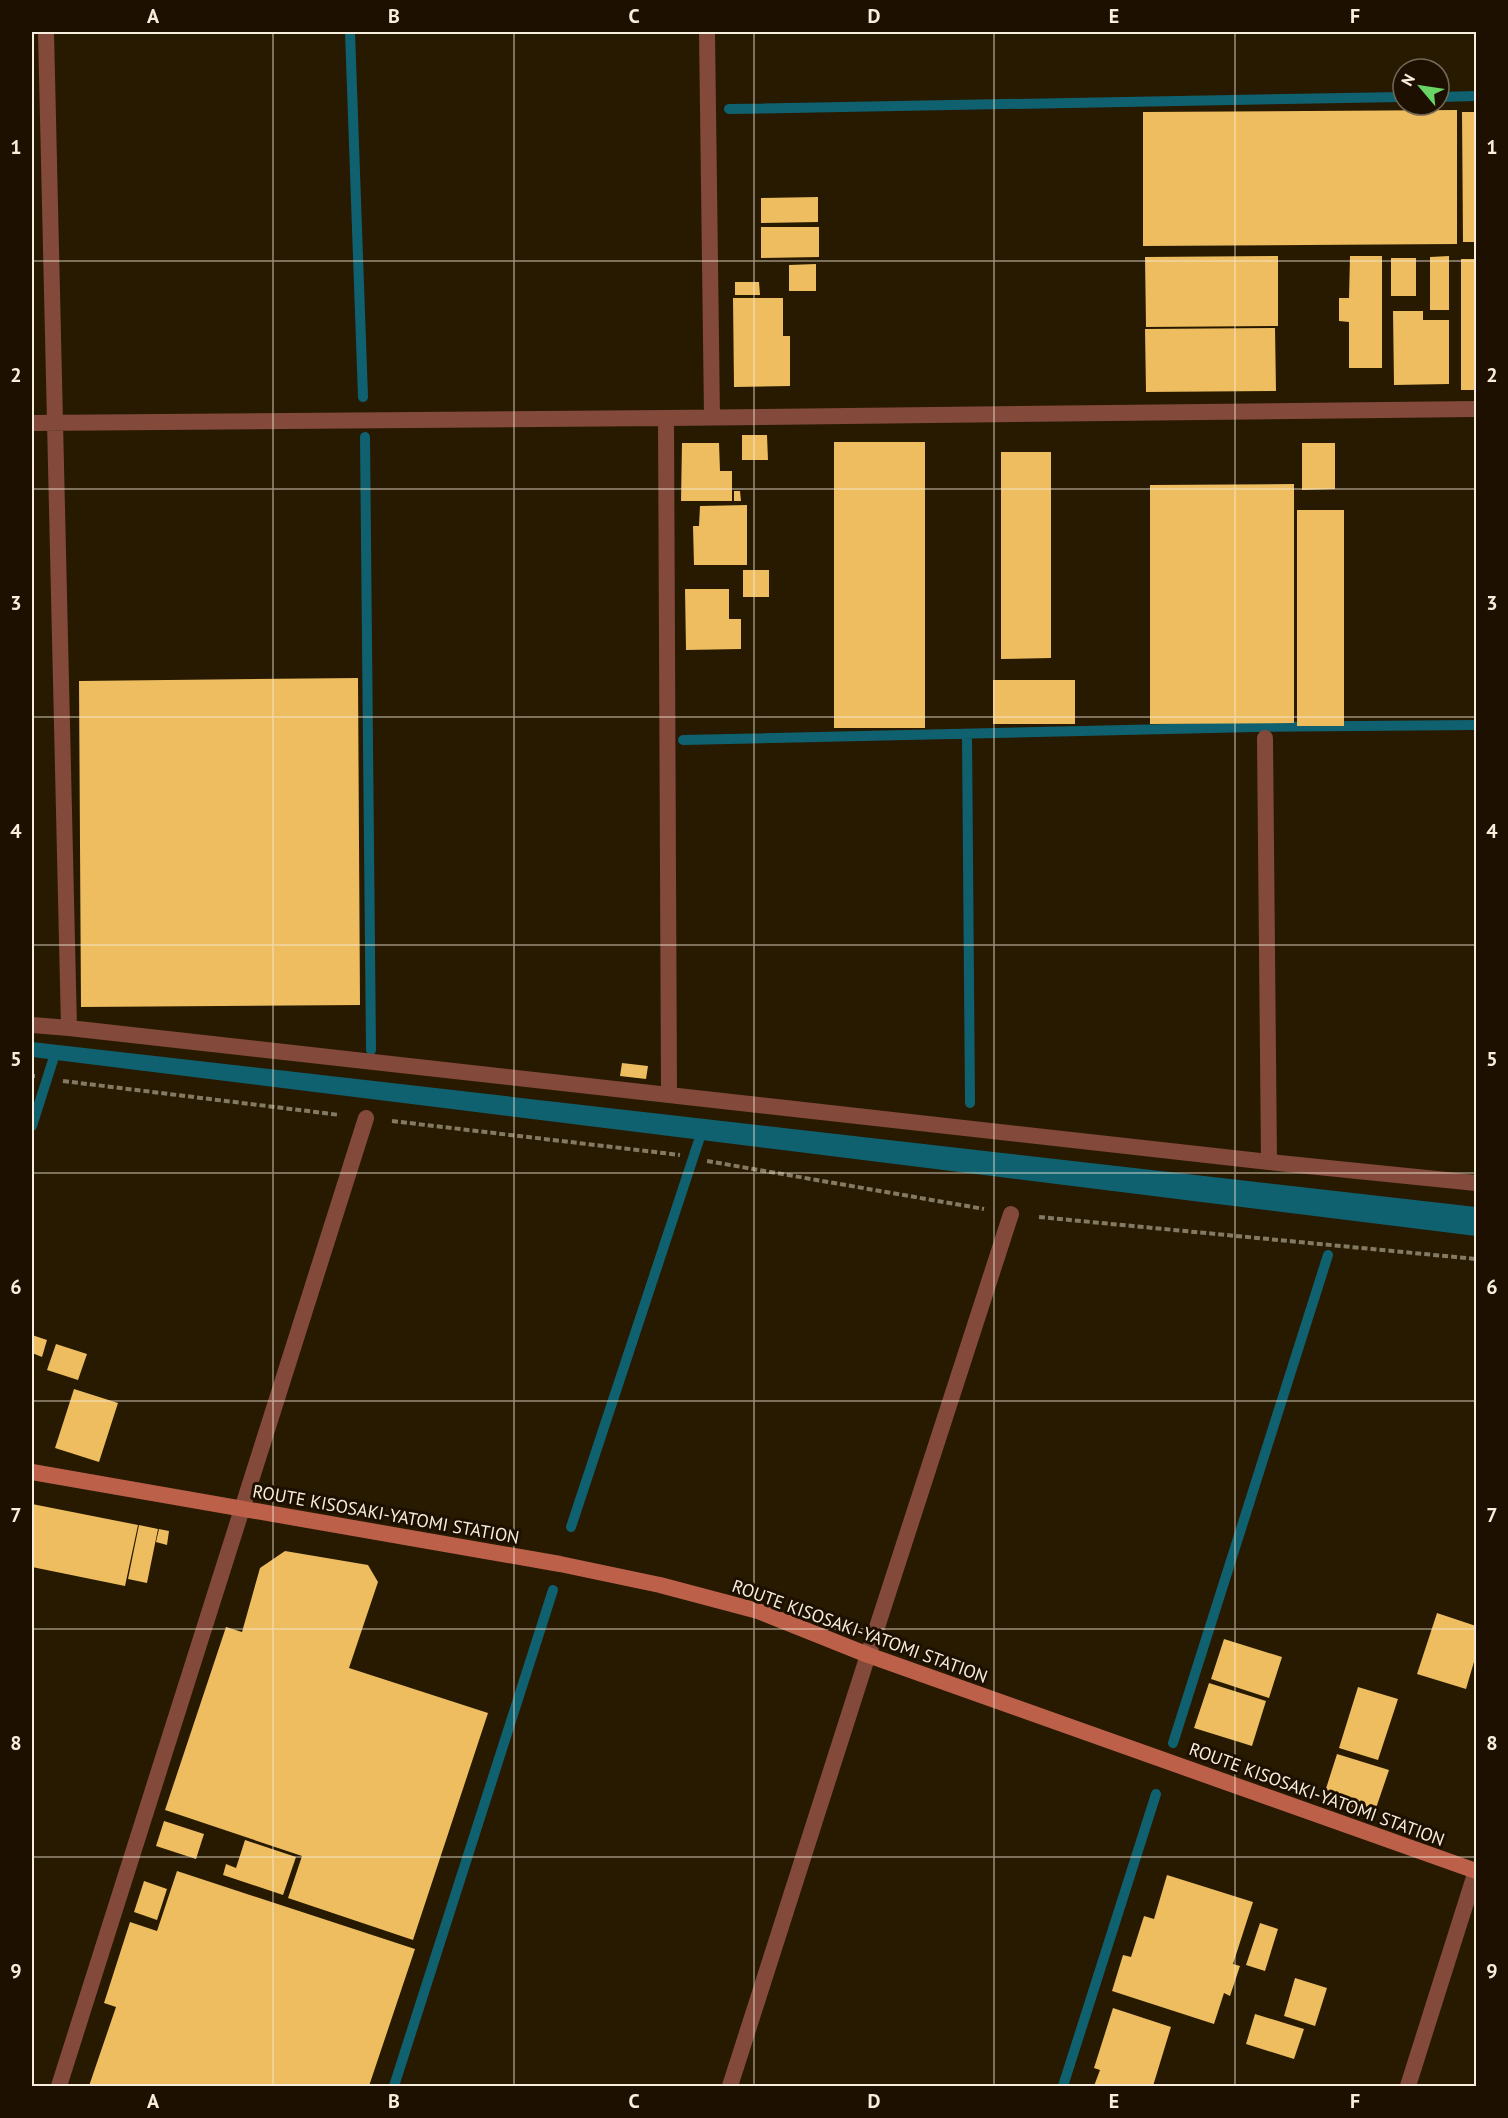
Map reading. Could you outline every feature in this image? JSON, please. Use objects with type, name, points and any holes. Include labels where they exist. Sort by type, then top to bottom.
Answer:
[{"type":"main road","name":"ROUTE KISOSAKI-YATOMI STATION","points":[[32,1472],[560,1564],[660,1585],[758,1611],[868,1655],[1476,1871]]},
{"type":"street","points":[[46,32],[69,1028]]},
{"type":"street","points":[[707,32],[712,417]]},
{"type":"street","points":[[32,423],[1476,409]]},
{"type":"street","points":[[666,418],[669,1095]]},
{"type":"street","points":[[1265,738],[1269,1162]]},
{"type":"street","points":[[32,1025],[1476,1183]]},
{"type":"street","points":[[58,2086],[366,1118]]},
{"type":"street","points":[[730,2086],[1011,1214]]},
{"type":"street","points":[[1408,2086],[1476,1871]]},
{"type":"path","points":[[706,1161],[1011,1214],[1476,1259]]},
{"type":"water","points":[[32,1042],[1476,1207],[1476,1236],[32,1057]]},
{"type":"building","points":[[1391,110],[1391,117],[1451,117],[1451,110],[1457,110],[1457,244],[1143,246],[1143,112]]},
{"type":"building","points":[[1462,112],[1476,112],[1476,242],[1463,242]]},
{"type":"building","points":[[818,197],[818,222],[761,223],[761,198]]},
{"type":"building","points":[[761,227],[819,227],[819,257],[761,258]]},
{"type":"building","points":[[1278,256],[1278,326],[1146,327],[1145,257]]},
{"type":"building","points":[[1350,256],[1382,256],[1382,368],[1349,368],[1349,322],[1339,321],[1339,298],[1349,298]]},
{"type":"building","points":[[1449,256],[1449,310],[1430,310],[1430,257]]},
{"type":"building","points":[[1391,258],[1416,258],[1416,296],[1391,296]]},
{"type":"building","points":[[1461,259],[1476,259],[1476,390],[1461,390]]},
{"type":"building","points":[[816,264],[816,291],[789,291],[789,265]]},
{"type":"building","points":[[735,282],[759,282],[760,295],[735,295]]},
{"type":"building","points":[[733,298],[783,298],[783,336],[790,336],[790,386],[734,387]]},
{"type":"building","points":[[1393,311],[1423,311],[1423,320],[1449,320],[1449,384],[1394,385]]},
{"type":"building","points":[[1275,328],[1276,391],[1146,392],[1145,329]]},
{"type":"building","points":[[742,435],[767,435],[768,460],[742,460]]},
{"type":"building","points":[[834,442],[925,442],[925,728],[834,728]]},
{"type":"building","points":[[682,443],[719,443],[720,471],[732,471],[732,501],[681,501]]},
{"type":"building","points":[[1302,443],[1335,443],[1335,489],[1302,490]]},
{"type":"building","points":[[1001,452],[1051,452],[1051,658],[1001,659]]},
{"type":"building","points":[[1294,484],[1294,723],[1150,724],[1150,485]]},
{"type":"building","points":[[734,491],[740,491],[741,501],[734,501]]},
{"type":"building","points":[[747,505],[747,565],[694,565],[693,526],[699,526],[700,506]]},
{"type":"building","points":[[1297,510],[1344,510],[1344,726],[1297,726]]},
{"type":"building","points":[[743,570],[769,570],[769,597],[743,597]]},
{"type":"building","points":[[685,589],[729,589],[729,619],[741,619],[741,649],[686,650]]},
{"type":"building","points":[[358,678],[360,1005],[81,1007],[79,681]]},
{"type":"building","points":[[993,680],[1075,680],[1075,724],[993,724]]},
{"type":"building","points":[[622,1063],[648,1066],[646,1079],[620,1076]]},
{"type":"building","points":[[32,1335],[47,1340],[42,1357],[32,1353]]},
{"type":"building","points":[[56,1344],[87,1354],[78,1380],[47,1370]]},
{"type":"building","points":[[74,1389],[118,1403],[99,1462],[55,1448]]},
{"type":"building","points":[[32,1504],[138,1525],[125,1586],[32,1567]]},
{"type":"building","points":[[139,1525],[158,1529],[147,1583],[128,1579]]},
{"type":"building","points":[[159,1529],[169,1531],[167,1545],[156,1542]]},
{"type":"building","points":[[285,1551],[368,1565],[378,1582],[349,1668],[488,1713],[413,1940],[288,1898],[302,1856],[165,1810],[226,1627],[242,1632],[260,1568]]},
{"type":"building","points":[[1437,1613],[1476,1626],[1476,1655],[1466,1689],[1417,1674]]},
{"type":"building","points":[[1224,1639],[1282,1657],[1269,1698],[1211,1679]]},
{"type":"building","points":[[1209,1683],[1266,1701],[1252,1746],[1194,1728]]},
{"type":"building","points":[[1358,1687],[1398,1699],[1378,1760],[1339,1748]]},
{"type":"building","points":[[1337,1754],[1389,1770],[1374,1814],[1323,1798]]},
{"type":"building","points":[[164,1821],[204,1834],[196,1859],[156,1846]]},
{"type":"building","points":[[245,1840],[296,1857],[283,1895],[223,1875],[226,1864],[236,1868]]},
{"type":"building","points":[[177,1871],[415,1949],[369,2086],[89,2086],[116,2007],[104,2003],[130,1922],[157,1931]]},
{"type":"building","points":[[1167,1875],[1253,1902],[1233,1964],[1240,1966],[1230,1996],[1224,1993],[1214,2024],[1112,1991],[1123,1955],[1131,1957],[1144,1916],[1154,1919]]},
{"type":"building","points":[[144,1881],[167,1889],[157,1920],[134,1912]]},
{"type":"building","points":[[1260,1923],[1278,1929],[1265,1971],[1246,1965]]},
{"type":"building","points":[[1295,1978],[1327,1988],[1315,2026],[1284,2016]]},
{"type":"building","points":[[1113,2008],[1171,2027],[1153,2086],[1094,2086],[1100,2070],[1094,2068]]},
{"type":"building","points":[[1255,2014],[1304,2029],[1294,2059],[1246,2044]]},
{"type":"waterway","points":[[350,32],[363,397]]},
{"type":"waterway","points":[[1451,97],[1476,96]]},
{"type":"waterway","points":[[729,109],[1391,97]]},
{"type":"waterway","points":[[365,437],[371,1050]]},
{"type":"waterway","points":[[683,740],[1255,727],[1476,725]]},
{"type":"waterway","points":[[967,735],[970,1103]]},
{"type":"waterway","points":[[32,1126],[53,1060]]},
{"type":"waterway","points":[[571,1527],[699,1140]]},
{"type":"waterway","points":[[1173,1743],[1328,1255]]},
{"type":"waterway","points":[[394,2086],[553,1590]]},
{"type":"waterway","points":[[1063,2086],[1156,1794]]}]
